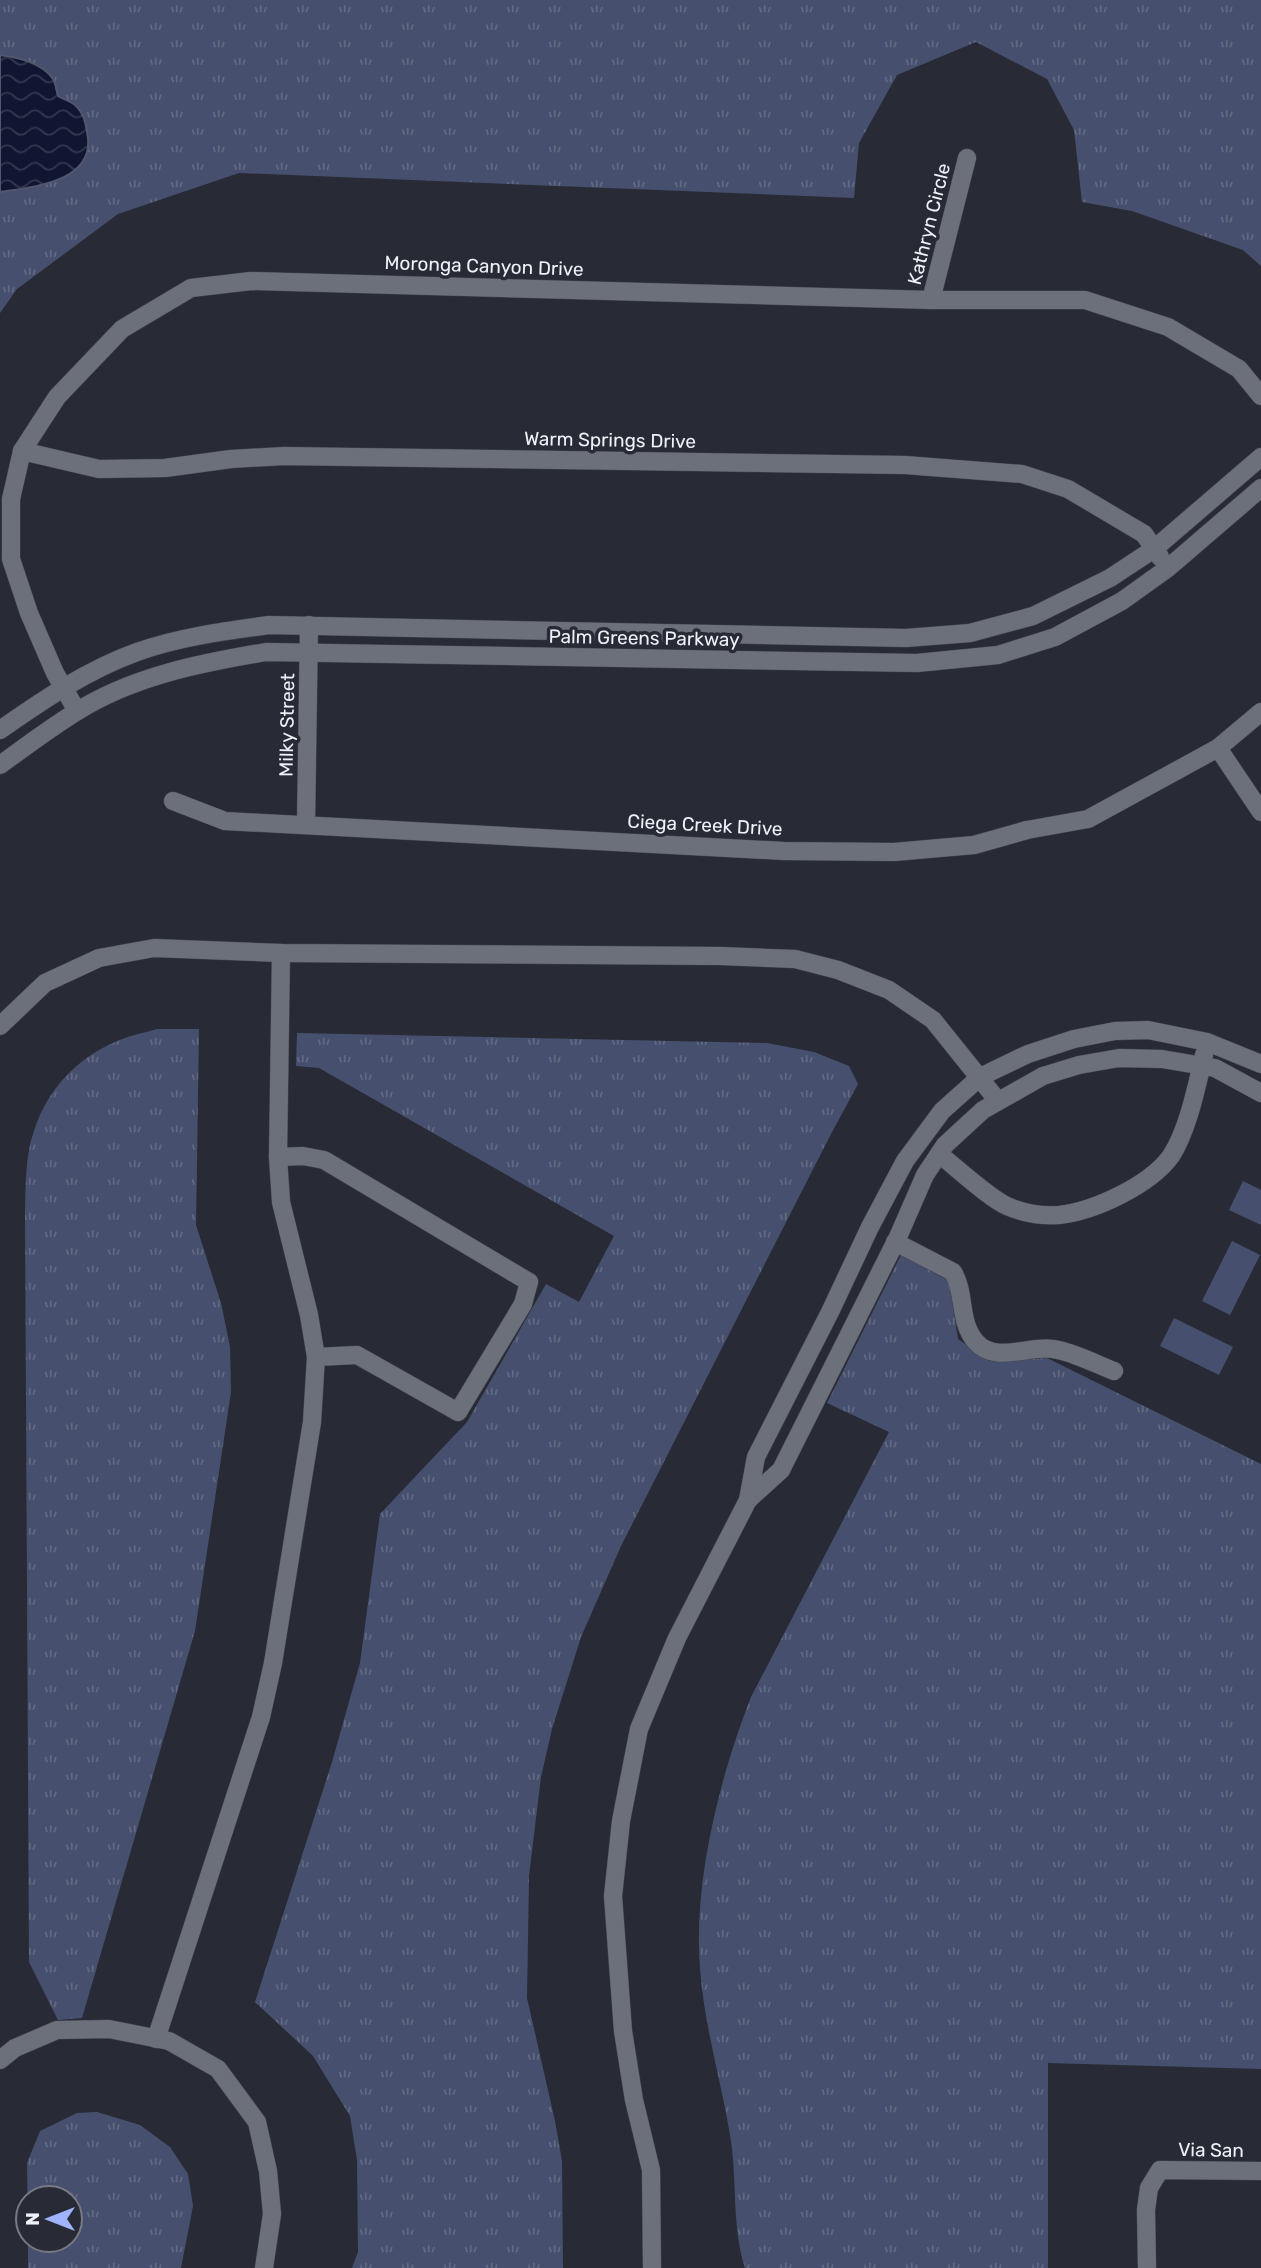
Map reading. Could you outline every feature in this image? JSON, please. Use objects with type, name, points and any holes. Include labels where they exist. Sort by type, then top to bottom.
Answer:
[{"type":"street","name":"Kathryn Circle","points":[[931,300],[967,158]]},
{"type":"street","name":"Moronga Canyon Drive","points":[[77,711],[29,613],[11,559],[11,499],[22,451],[57,397],[122,329],[191,288],[251,281],[931,300],[1085,300],[1168,327],[1239,369],[1261,396]]},
{"type":"street","name":"Warm Springs Drive","points":[[22,451],[99,469],[165,468],[231,459],[284,456],[905,465],[1022,474],[1068,489],[1144,534],[1168,568]]},
{"type":"street","name":"Palm Greens Parkway","points":[[0,730],[63,687],[136,652],[209,633],[269,625],[906,638],[970,633],[1032,616],[1110,578],[1154,549],[1261,457]]},
{"type":"street","name":"Palm Greens Parkway","points":[[0,765],[77,711],[138,682],[202,663],[266,652],[917,663],[998,656],[1066,631],[1122,601],[1168,568],[1261,488]]},
{"type":"street","name":"Milky Street","points":[[306,825],[310,625]]},
{"type":"street","name":"Ciega Creek Drive","points":[[173,801],[225,821],[784,851],[907,851],[974,845],[1027,830],[1088,819],[1218,748],[1261,712]]},
{"type":"street","points":[[1218,748],[1261,812]]},
{"type":"street","points":[[0,1026],[45,983],[99,958],[154,948],[281,953],[795,959],[838,970],[889,990],[933,1020],[998,1101]]},
{"type":"street","points":[[156,2039],[261,1717],[273,1663],[312,1422],[316,1357],[309,1315],[281,1202],[278,1157],[281,953]]},
{"type":"street","points":[[652,2268],[651,2170],[634,2100],[623,2031],[614,1896],[621,1821],[639,1729],[677,1638],[748,1500],[756,1457],[870,1227],[905,1161],[942,1111],[980,1077],[1040,1051],[1074,1039],[1115,1031],[1148,1030],[1207,1042],[1261,1064]]},
{"type":"street","points":[[939,1154],[1004,1205],[1037,1214],[1060,1215],[1129,1191],[1152,1176],[1170,1156],[1182,1135],[1207,1042]]},
{"type":"street","points":[[748,1500],[782,1470],[926,1175],[946,1144],[983,1110],[1043,1076],[1079,1065],[1119,1058],[1162,1059],[1215,1068],[1261,1093]]},
{"type":"street","points":[[278,1157],[303,1156],[324,1160],[528,1282],[523,1304],[458,1412],[357,1355],[316,1357]]},
{"type":"street","points":[[895,1242],[953,1272],[968,1330],[975,1342],[985,1350],[995,1352],[1053,1349],[1114,1371]]},
{"type":"street","points":[[1,2057],[57,2030],[108,2029],[169,2041],[218,2069],[257,2122],[268,2171],[272,2214],[264,2268]]},
{"type":"street","name":"Via San","points":[[1147,2268],[1146,2210],[1149,2188],[1160,2170],[1261,2171]]},
{"type":"green space","points":[[0,0],[1261,0],[1261,266],[1243,250],[1132,211],[1082,202],[1074,130],[1047,79],[976,42],[897,75],[859,143],[854,198],[239,173],[118,214],[17,289],[0,313]]},
{"type":"green space","points":[[157,1029],[199,1029],[196,1225],[221,1303],[230,1347],[231,1392],[195,1631],[82,2018],[58,2020],[29,1962],[25,1211],[27,1160],[40,1116],[55,1089],[65,1078],[101,1049],[125,1038]]},
{"type":"green space","points":[[297,1033],[767,1043],[814,1052],[849,1066],[858,1084],[621,1546],[581,1637],[552,1729],[541,1777],[529,1876],[527,1998],[562,2161],[563,2268],[352,2268],[358,2252],[357,2160],[350,2116],[313,2056],[255,2002],[332,1762],[360,1663],[380,1514],[467,1422],[546,1284],[579,1302],[614,1236],[319,1068],[296,1066]]},
{"type":"green space","points":[[1243,1181],[1261,1190],[1261,1225],[1229,1210]]},
{"type":"green space","points":[[1232,1241],[1260,1255],[1230,1315],[1202,1301]]},
{"type":"green space","points":[[901,1255],[949,1281],[958,1339],[989,1361],[1047,1358],[1261,1464],[1261,2069],[1048,2063],[1048,2268],[745,2268],[736,2221],[731,2141],[702,1990],[699,1935],[705,1865],[719,1795],[751,1697],[889,1432],[827,1403]]},
{"type":"green space","points":[[1174,1318],[1233,1347],[1219,1375],[1160,1346]]},
{"type":"green space","points":[[97,2112],[140,2125],[170,2147],[188,2174],[193,2206],[181,2268],[28,2268],[28,2254],[84,2254],[84,2184],[27,2184],[27,2163],[40,2131],[77,2113]]},
{"type":"water","points":[[0,55],[22,59],[49,73],[58,96],[75,105],[83,115],[88,149],[83,162],[73,172],[45,184],[0,192]]}]
